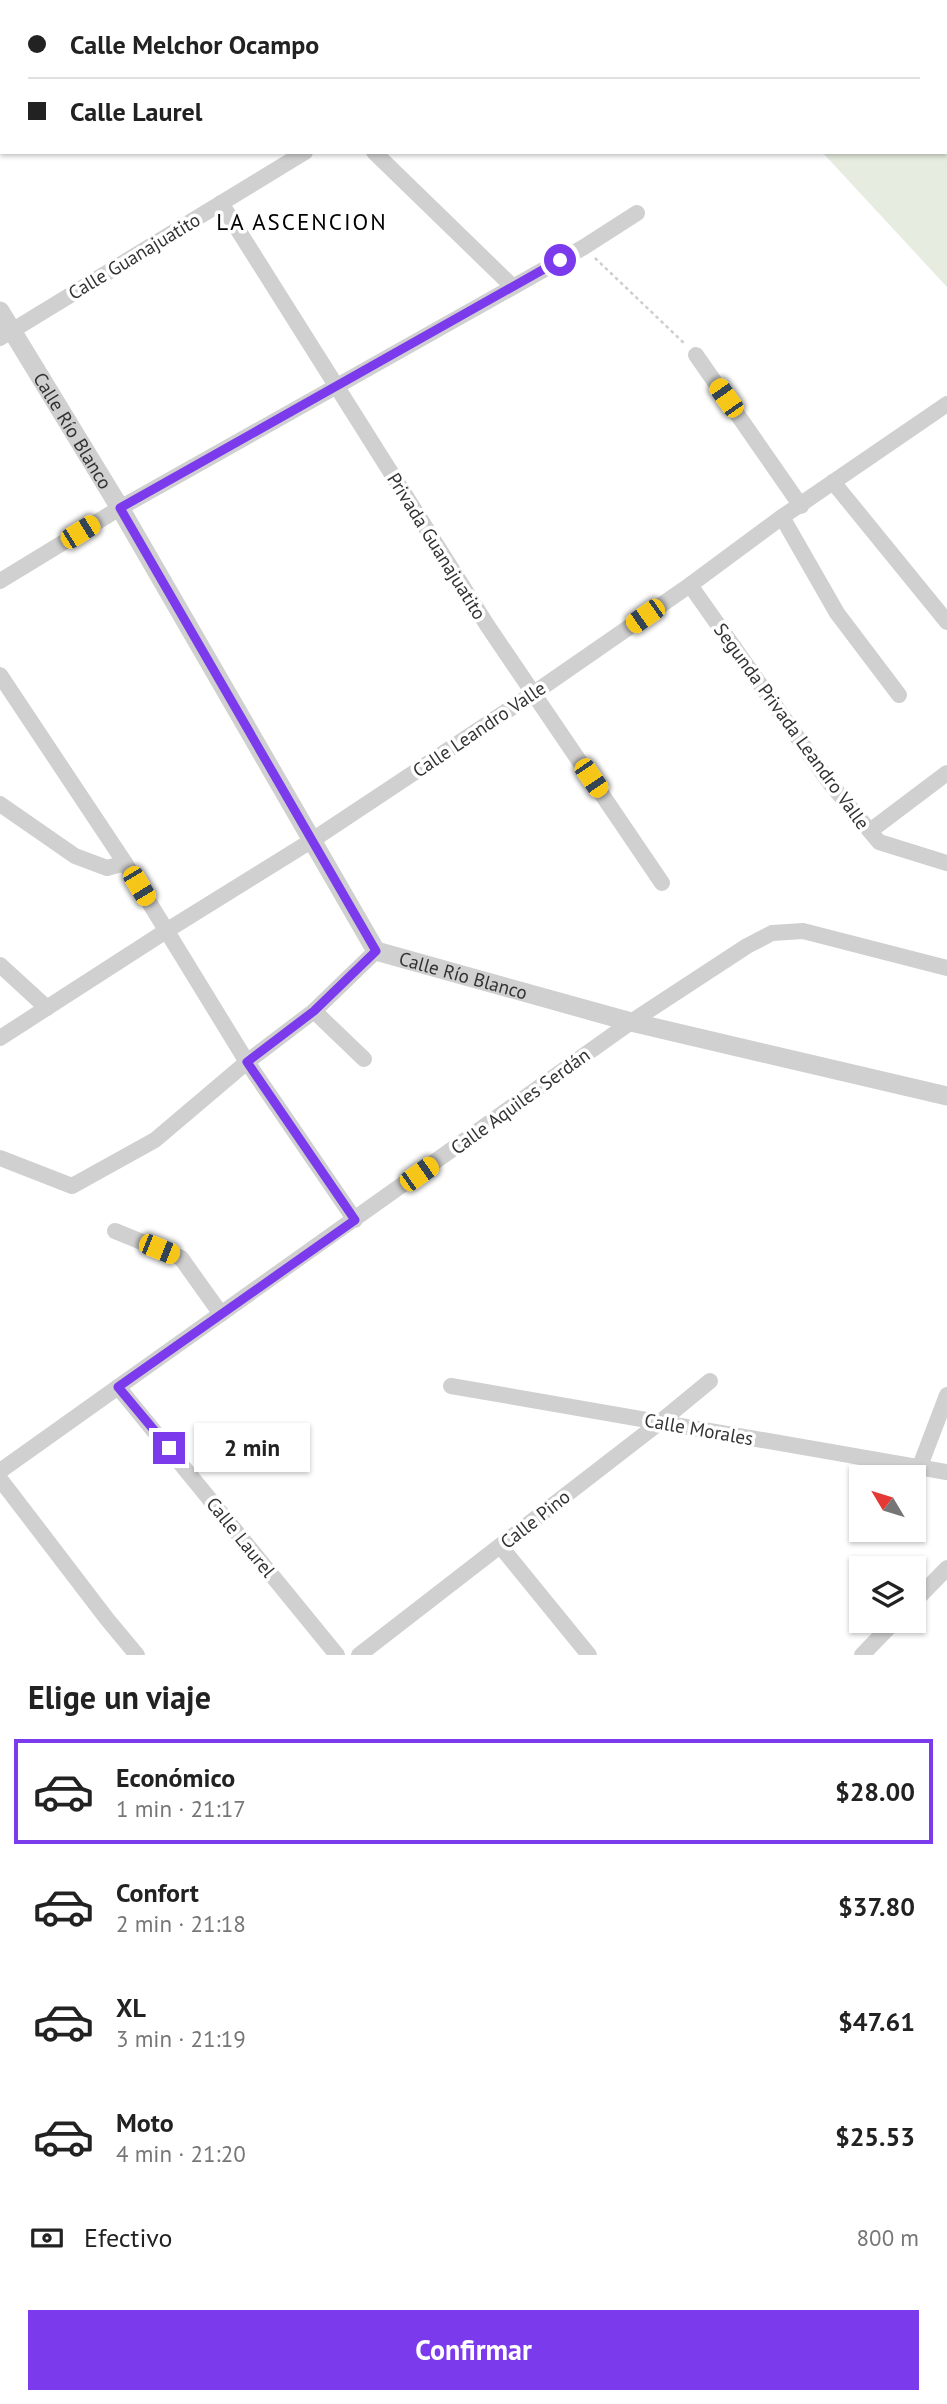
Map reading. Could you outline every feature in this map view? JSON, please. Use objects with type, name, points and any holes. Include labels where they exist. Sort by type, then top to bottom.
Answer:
[{"type":"street","name":"Calle Guanajuatito","points":[[6,335],[301,154]]},
{"type":"street","points":[[376,154],[513,287]]},
{"type":"street","name":"Privada Guanajuatito","points":[[222,203],[487,625],[662,883]]},
{"type":"street","points":[[0,581],[120,508],[584,247],[637,213]]},
{"type":"street","name":"Calle Río Blanco","points":[[0,311],[6,335],[120,508],[376,951],[631,1022],[947,1096]]},
{"type":"street","points":[[696,355],[801,506]]},
{"type":"street","name":"Calle Leandro Valle","points":[[0,1038],[311,841],[534,693],[947,404]]},
{"type":"street","points":[[833,482],[947,622]]},
{"type":"street","points":[[782,517],[837,613],[899,695]]},
{"type":"street","name":"Segunda Privada Leandro Valle","points":[[690,585],[829,782],[879,842],[947,864]]},
{"type":"street","points":[[0,676],[125,863],[247,1062],[355,1220]]},
{"type":"street","points":[[870,831],[947,773]]},
{"type":"street","points":[[0,804],[75,856],[107,868],[125,863]]},
{"type":"street","name":"Calle Aquiles Serdán","points":[[0,1471],[631,1022],[747,946],[772,933],[803,931],[947,968]]},
{"type":"street","points":[[0,1158],[72,1186],[155,1140],[247,1062],[314,1011],[376,951]]},
{"type":"street","points":[[0,965],[47,1008]]},
{"type":"street","points":[[314,1011],[365,1059]]},
{"type":"street","points":[[115,1231],[181,1258],[221,1314]]},
{"type":"street","name":"Calle Pino","points":[[359,1655],[660,1423],[710,1381]]},
{"type":"street","name":"Calle Morales","points":[[450,1386],[914,1465]]},
{"type":"street","name":"Calle Laurel","points":[[118,1387],[337,1655]]},
{"type":"street","points":[[920,1465],[947,1395]]},
{"type":"street","name":"Calle Morales","points":[[926,1467],[947,1472]]},
{"type":"street","points":[[0,1479],[137,1655]]},
{"type":"street","points":[[501,1547],[589,1655]]},
{"type":"street","points":[[926,1590],[947,1568]]},
{"type":"street","points":[[869,1653],[885,1633]]},
{"type":"path","points":[[584,247],[696,355]]},
{"type":"shaded area","points":[[824,154],[947,154],[947,287]]},
{"type":"district","name":"LA ASCENCION","points":[[302,222]]},
{"type":"route","points":[[169,1448],[118,1387],[355,1220],[247,1062],[314,1011],[376,951],[120,508],[560,260]]}]
